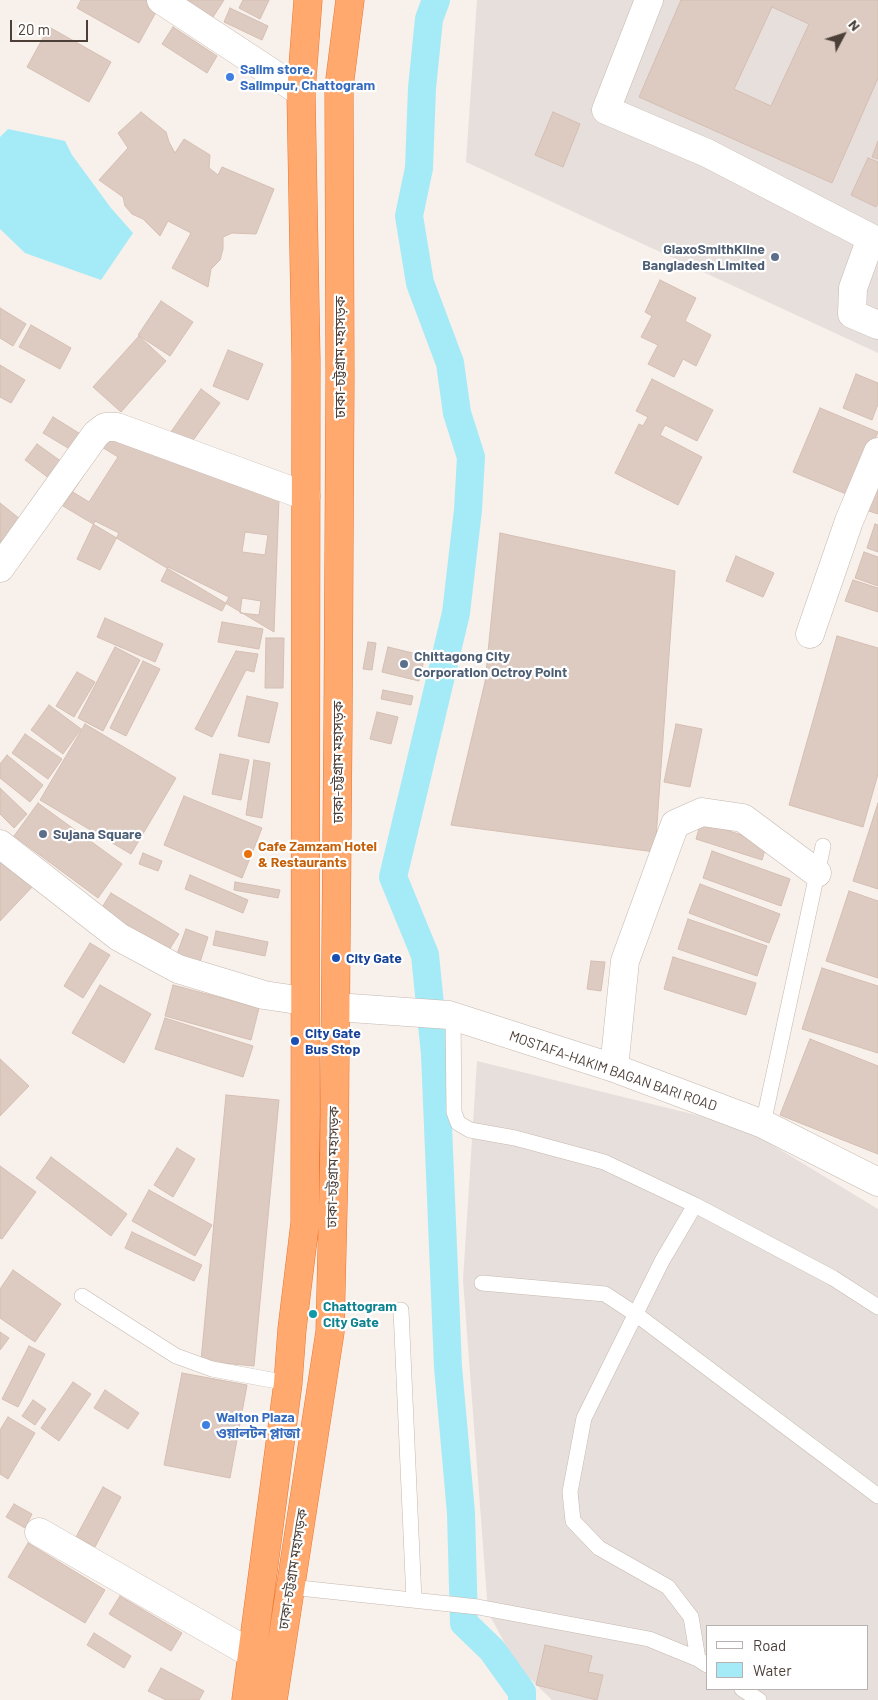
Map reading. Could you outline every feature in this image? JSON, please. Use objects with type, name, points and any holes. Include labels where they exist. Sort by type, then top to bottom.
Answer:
[{"type":"highway","name":"ঢাকা-চট্টগ্রাম মহাসড়ক","points":[[246,1700],[288,1383],[292,1329],[305,1223],[306,360],[301,92],[308,0]]},
{"type":"highway","name":"ঢাকা-চট্টগ্রাম মহাসড়ক","points":[[273,1700],[330,1332],[336,1006],[340,377],[339,87],[350,0]]},
{"type":"highway","points":[[257,1614],[285,1619]]},
{"type":"street","points":[[161,0],[301,92]]},
{"type":"street","points":[[648,0],[606,110],[707,153],[871,238],[853,288],[852,314],[878,325]]},
{"type":"street","points":[[0,568],[96,434],[105,427],[117,427],[306,496]]},
{"type":"street","points":[[810,634],[849,521],[878,452]]},
{"type":"street","points":[[614,1068],[625,961],[675,824],[702,812],[742,818],[817,873]]},
{"type":"street","points":[[0,844],[119,937],[178,969],[264,996],[304,1001]]},
{"type":"street","name":"MOSTAFA-HAKIM BAGAN BARI ROAD","points":[[336,1006],[451,1016],[614,1068],[763,1124],[878,1182]]},
{"type":"street","points":[[39,1532],[252,1654]]},
{"type":"lane","points":[[763,1124],[823,846]]},
{"type":"lane","points":[[451,1016],[454,1112],[458,1123],[470,1130],[515,1138],[604,1162],[695,1205],[833,1278],[878,1306]]},
{"type":"lane","points":[[695,1205],[662,1261],[637,1315],[584,1418],[570,1492],[573,1521],[598,1548],[668,1587],[691,1617],[702,1662]]},
{"type":"lane","points":[[482,1283],[605,1294],[637,1315],[878,1496]]},
{"type":"lane","points":[[82,1296],[176,1356],[212,1369],[288,1383]]},
{"type":"lane","points":[[401,1310],[414,1600]]},
{"type":"lane","points":[[290,1587],[478,1607],[649,1639],[702,1662]]},
{"type":"lane","points":[[744,1690],[759,1700]]},
{"type":"shaded area","name":"GlaxoSmithKline Bangladesh Limited","points":[[477,0],[878,0],[878,353],[466,162]]},
{"type":"shaded area","points":[[477,1061],[741,1126],[878,1209],[878,1700],[552,1700],[517,1666],[488,1612],[463,1280]]},
{"type":"water","points":[[8,129],[65,141],[72,155],[111,208],[133,233],[101,280],[25,253],[0,229],[0,137]]},
{"type":"building","points":[[81,0],[156,0],[161,3],[139,43],[77,8]]},
{"type":"building","points":[[183,0],[224,0],[213,17]]},
{"type":"building","points":[[243,0],[269,0],[260,19],[239,8]]},
{"type":"building","points":[[681,0],[878,0],[878,78],[832,183],[639,97]],"holes":[[[772,7],[809,24],[771,106],[734,89]]]},
{"type":"building","points":[[230,8],[268,26],[262,40],[224,22]]},
{"type":"building","points":[[49,27],[111,62],[89,102],[27,67]]},
{"type":"building","points":[[173,27],[217,56],[207,73],[162,44]]},
{"type":"building","points":[[141,112],[166,132],[175,153],[184,139],[210,155],[209,168],[218,175],[222,167],[274,189],[256,234],[232,233],[223,237],[223,249],[220,260],[211,269],[208,287],[172,268],[191,233],[168,221],[160,236],[143,219],[132,214],[125,206],[123,197],[99,180],[128,148],[118,133]]},
{"type":"building","points":[[553,112],[580,124],[563,167],[535,155]]},
{"type":"building","points":[[878,141],[878,159],[872,157]]},
{"type":"building","points":[[868,158],[878,162],[878,203],[876,207],[851,195]]},
{"type":"building","points":[[660,280],[696,298],[685,321],[711,335],[696,366],[683,359],[674,377],[648,364],[658,345],[641,337],[652,316],[645,312]]},
{"type":"building","points":[[161,301],[193,322],[170,356],[138,335]]},
{"type":"building","points":[[0,308],[26,324],[13,346],[0,338]]},
{"type":"building","points":[[31,325],[71,348],[60,369],[19,347]]},
{"type":"building","points":[[139,336],[166,361],[121,412],[93,387]]},
{"type":"building","points":[[228,350],[263,364],[248,400],[213,386]]},
{"type":"building","points":[[0,365],[25,380],[11,403],[0,397]]},
{"type":"building","points":[[856,374],[878,383],[878,404],[872,420],[843,408]]},
{"type":"building","points":[[652,379],[713,410],[697,441],[665,425],[660,435],[702,457],[678,505],[615,473],[639,424],[643,426],[648,417],[636,411]]},
{"type":"building","points":[[201,389],[220,403],[186,450],[168,436]]},
{"type":"building","points":[[820,408],[878,432],[851,496],[793,472]]},
{"type":"building","points":[[53,417],[82,435],[73,451],[43,433]]},
{"type":"building","points":[[110,436],[279,498],[274,632],[63,506]]},
{"type":"building","points":[[37,444],[62,462],[50,479],[25,460]]},
{"type":"building","points":[[97,444],[118,457],[89,502],[68,489]]},
{"type":"building","points":[[878,478],[878,514],[866,510]]},
{"type":"building","points":[[0,503],[25,523],[0,555]]},
{"type":"building","points":[[95,521],[119,533],[100,570],[77,559]]},
{"type":"building","points":[[875,524],[878,525],[878,552],[867,548]]},
{"type":"building","points":[[245,532],[268,535],[265,555],[242,552]]},
{"type":"building","points":[[500,533],[675,571],[655,852],[451,825],[485,682]]},
{"type":"building","points":[[864,552],[878,557],[878,586],[855,578]]},
{"type":"building","points":[[736,556],[774,573],[763,597],[726,581]]},
{"type":"building","points":[[168,567],[229,597],[222,611],[161,581]]},
{"type":"building","points":[[853,580],[878,588],[878,612],[845,601]]},
{"type":"building","points":[[242,598],[261,601],[259,615],[240,613]]},
{"type":"building","points":[[105,618],[163,644],[155,662],[97,637]]},
{"type":"building","points":[[222,622],[263,629],[259,649],[218,642]]},
{"type":"building","points":[[837,636],[878,648],[878,774],[863,827],[789,805]]},
{"type":"building","points":[[266,638],[284,638],[283,688],[265,688]]},
{"type":"building","points":[[368,642],[376,643],[372,670],[363,669]]},
{"type":"building","points":[[115,647],[140,660],[103,731],[78,718]]},
{"type":"building","name":"Chittagong City Corporation Octroy Point","points":[[388,647],[425,656],[419,681],[382,672]]},
{"type":"building","points":[[236,651],[258,654],[254,672],[246,670],[212,737],[195,729]]},
{"type":"building","points":[[143,661],[160,669],[126,736],[110,728]]},
{"type":"building","points":[[77,672],[95,682],[74,717],[56,706]]},
{"type":"building","points":[[383,690],[413,696],[411,705],[381,699]]},
{"type":"building","points":[[247,696],[278,703],[269,743],[238,736]]},
{"type":"building","points":[[49,705],[81,729],[63,754],[31,730]]},
{"type":"building","points":[[377,712],[398,717],[391,744],[370,739]]},
{"type":"building","points":[[85,724],[176,778],[131,854],[40,800]]},
{"type":"building","points":[[676,724],[702,729],[690,787],[664,782]]},
{"type":"building","points":[[25,734],[62,759],[48,779],[12,753]]},
{"type":"building","points":[[220,754],[249,760],[241,800],[212,794]]},
{"type":"building","points":[[7,755],[43,785],[30,802],[0,778],[0,764]]},
{"type":"building","points":[[254,760],[270,763],[262,818],[246,815]]},
{"type":"building","points":[[0,788],[27,814],[14,828],[0,814]]},
{"type":"building","points":[[184,796],[262,828],[242,878],[164,845]]},
{"type":"building","points":[[38,803],[122,864],[98,898],[14,836]]},
{"type":"building","points":[[878,803],[878,889],[853,881]]},
{"type":"building","points":[[701,822],[767,843],[762,860],[696,839]]},
{"type":"building","points":[[712,851],[790,879],[781,906],[703,878]]},
{"type":"building","points":[[143,853],[162,861],[158,871],[139,864]]},
{"type":"building","points":[[0,854],[33,886],[0,921]]},
{"type":"building","points":[[190,875],[248,900],[243,913],[185,889]]},
{"type":"building","points":[[235,882],[280,890],[278,898],[234,890]]},
{"type":"building","points":[[700,884],[780,914],[769,943],[689,913]]},
{"type":"building","points":[[849,891],[878,901],[878,978],[826,961]]},
{"type":"building","points":[[111,893],[179,934],[169,950],[101,909]]},
{"type":"building","points":[[688,919],[767,946],[757,976],[678,949]]},
{"type":"building","points":[[186,929],[208,937],[200,962],[177,954]]},
{"type":"building","points":[[216,931],[268,942],[265,956],[213,945]]},
{"type":"building","points":[[90,943],[110,955],[83,998],[64,986]]},
{"type":"building","points":[[673,957],[756,983],[746,1015],[664,989]]},
{"type":"building","points":[[591,961],[605,962],[601,991],[587,989]]},
{"type":"building","points":[[822,968],[878,986],[878,1053],[802,1029]]},
{"type":"building","points":[[100,985],[151,1014],[124,1063],[72,1033]]},
{"type":"building","points":[[173,985],[259,1008],[251,1040],[165,1016]]},
{"type":"building","points":[[165,1018],[253,1046],[243,1077],[155,1049]]},
{"type":"building","points":[[810,1039],[878,1066],[878,1154],[780,1115]]},
{"type":"building","points":[[0,1059],[29,1086],[0,1116]]},
{"type":"building","points":[[226,1095],[279,1100],[254,1366],[201,1361]]},
{"type":"building","points":[[177,1148],[195,1159],[173,1197],[154,1185]]},
{"type":"building","points":[[51,1157],[127,1214],[111,1236],[36,1178]]},
{"type":"building","points":[[0,1166],[36,1192],[2,1239],[0,1238]]},
{"type":"building","points":[[149,1190],[212,1225],[195,1256],[132,1221]]},
{"type":"building","points":[[132,1232],[202,1265],[194,1281],[125,1248]]},
{"type":"building","points":[[13,1270],[61,1304],[35,1342],[0,1318],[0,1289]]},
{"type":"building","points":[[0,1332],[9,1338],[0,1350]]},
{"type":"building","points":[[29,1346],[45,1354],[18,1407],[2,1399]]},
{"type":"building","name":"Walton Plaza ওয়ালটন প্লাজা","points":[[182,1373],[247,1385],[230,1478],[164,1465]]},
{"type":"building","points":[[73,1382],[91,1394],[59,1441],[41,1428]]},
{"type":"building","points":[[105,1390],[139,1413],[128,1429],[94,1408]]},
{"type":"building","points":[[33,1400],[46,1409],[35,1425],[22,1416]]},
{"type":"building","points":[[8,1417],[35,1433],[8,1479],[0,1474],[0,1430]]},
{"type":"building","points":[[103,1487],[121,1497],[95,1547],[76,1537]]},
{"type":"building","points":[[14,1504],[32,1514],[25,1528],[6,1517]]},
{"type":"building","points":[[28,1543],[105,1590],[85,1623],[8,1577]]},
{"type":"building","points":[[120,1596],[182,1633],[171,1651],[109,1614]]},
{"type":"building","points":[[94,1633],[131,1656],[124,1668],[87,1645]]},
{"type":"building","points":[[545,1645],[592,1656],[588,1672],[603,1675],[597,1700],[536,1685]]},
{"type":"building","points":[[161,1668],[204,1691],[199,1700],[166,1700],[148,1691]]},
{"type":"waterway","points":[[436,0],[429,19],[422,88],[419,168],[409,216],[420,283],[450,363],[457,413],[471,457],[468,510],[456,613],[393,877],[425,955],[435,1054],[448,1367],[461,1513],[464,1623],[492,1650],[522,1692],[522,1700]]},
{"type":"place","name":"Salim store, Salimpur, Chattogram","points":[[230,77]]},
{"type":"place","name":"GlaxoSmithKline Bangladesh Limited","points":[[775,257]]},
{"type":"place","name":"Chittagong City Corporation Octroy Point","points":[[404,664]]},
{"type":"place","name":"Sujana Square","points":[[43,834]]},
{"type":"place","name":"Cafe Zamzam Hotel & Restaurants","points":[[248,854]]},
{"type":"place","name":"City Gate","points":[[336,958]]},
{"type":"place","name":"City Gate Bus Stop","points":[[295,1041]]},
{"type":"place","name":"Chattogram City Gate","points":[[313,1314]]},
{"type":"place","name":"Walton Plaza ওয়ালটন প্লাজা","points":[[206,1425]]}]
